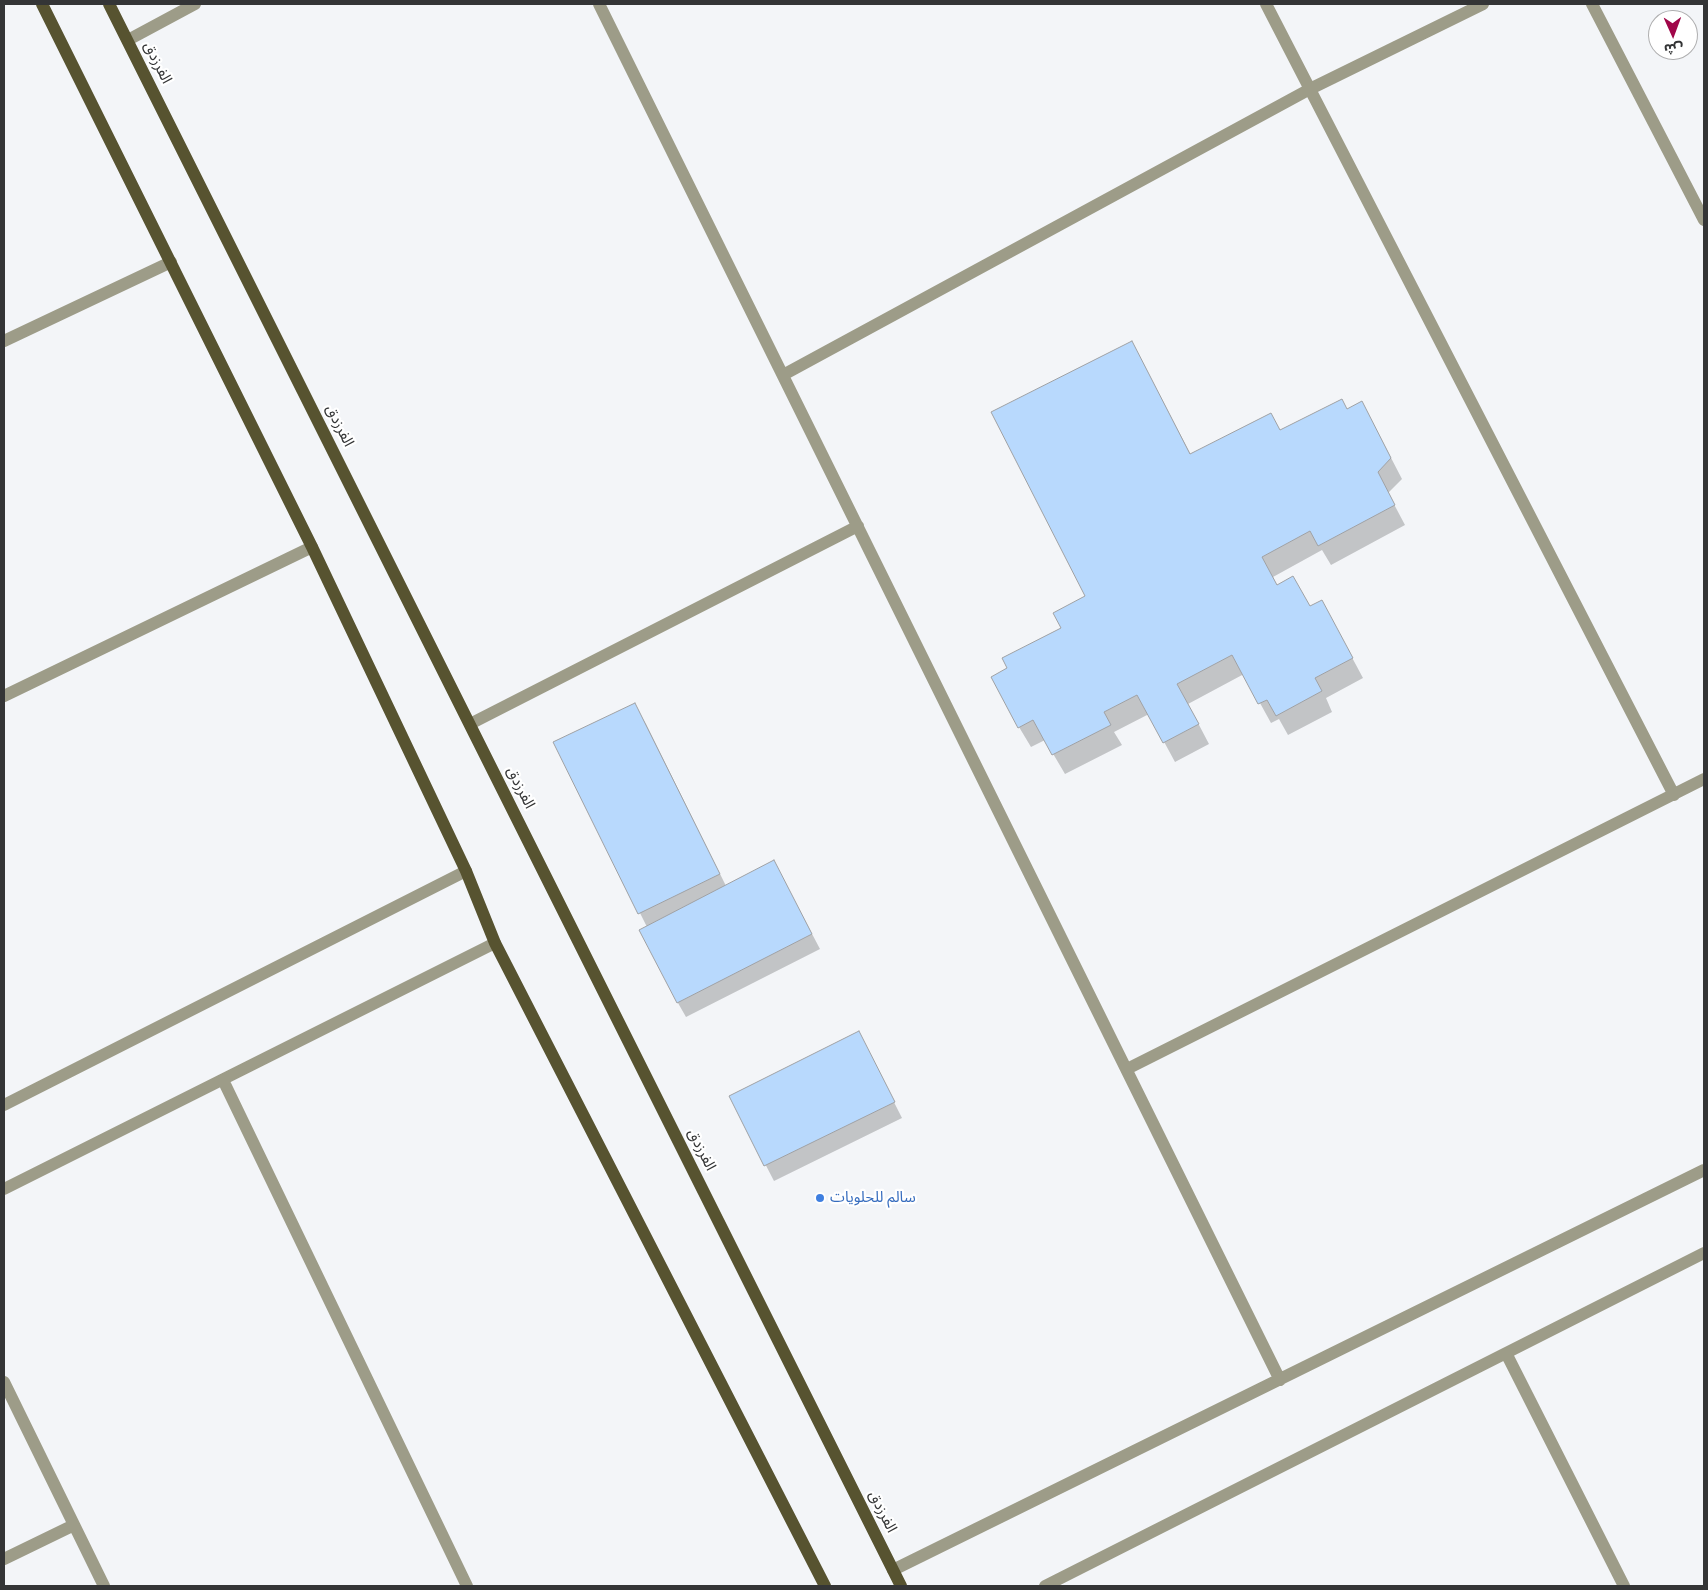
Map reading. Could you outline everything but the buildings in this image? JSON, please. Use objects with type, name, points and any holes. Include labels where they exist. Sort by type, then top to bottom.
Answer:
[{"type":"main road","points":[[42,4],[312,547],[466,871],[496,943],[825,1586]]},
{"type":"main road","name":"الفرزدق","points":[[109,4],[901,1586]]},
{"type":"street","points":[[128,40],[195,4]]},
{"type":"street","points":[[599,4],[1280,1380]]},
{"type":"street","points":[[1266,4],[1674,795]]},
{"type":"street","points":[[784,375],[1310,89],[1483,4]]},
{"type":"street","points":[[1592,4],[1704,220]]},
{"type":"street","points":[[4,342],[170,262]]},
{"type":"street","points":[[470,724],[858,526]]},
{"type":"street","points":[[4,696],[312,547]]},
{"type":"street","points":[[1127,1069],[1704,780]]},
{"type":"street","points":[[4,1105],[466,871]]},
{"type":"street","points":[[4,1189],[496,943]]},
{"type":"street","points":[[223,1080],[468,1586]]},
{"type":"street","points":[[893,1570],[1704,1170]]},
{"type":"street","points":[[1044,1586],[1704,1253]]},
{"type":"street","points":[[1506,1353],[1624,1586]]},
{"type":"street","points":[[4,1382],[104,1586]]},
{"type":"street","points":[[4,1559],[74,1525]]},
{"type":"place","name":"سالم للحلويات","points":[[820,1198]]}]
